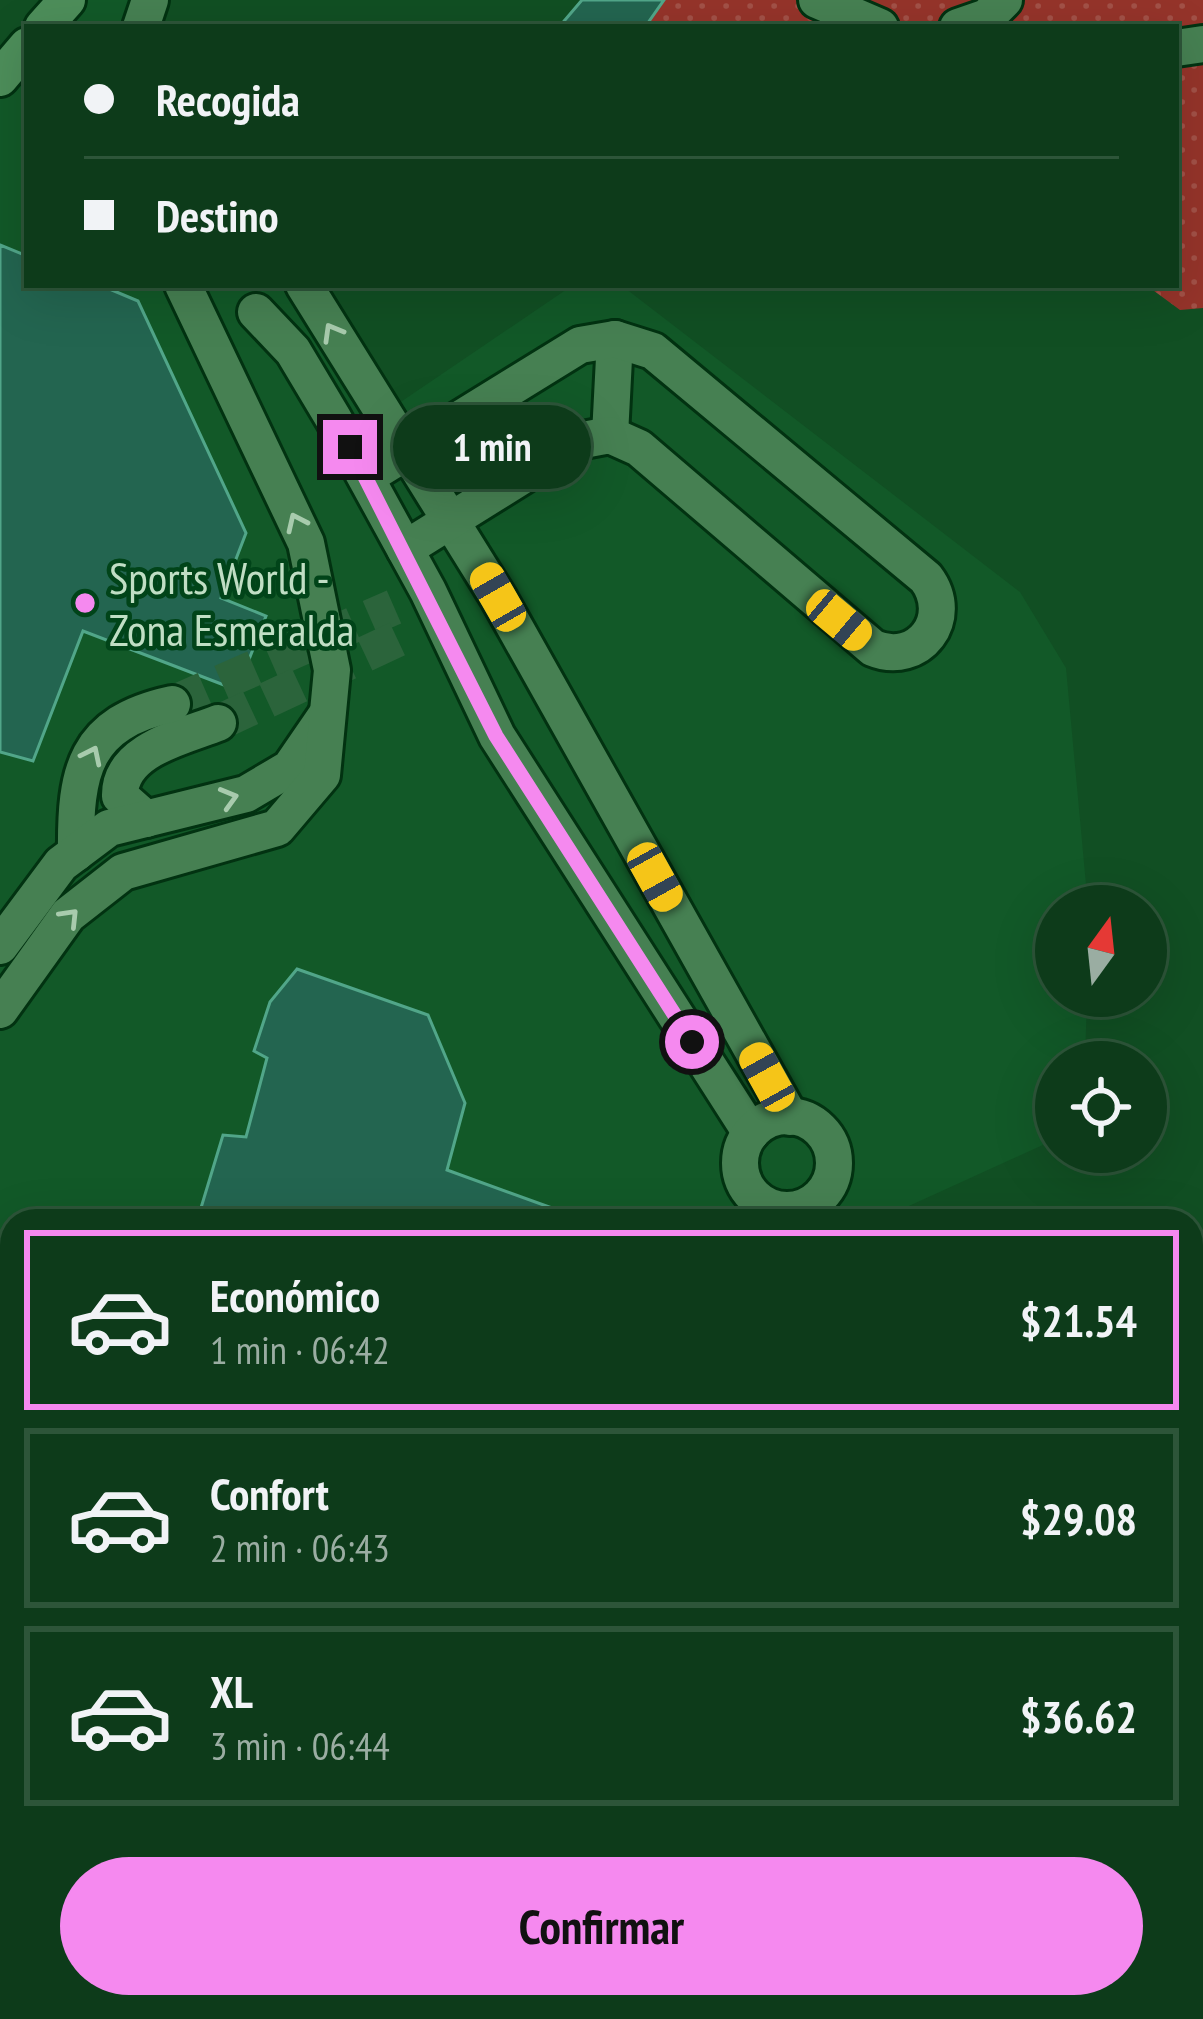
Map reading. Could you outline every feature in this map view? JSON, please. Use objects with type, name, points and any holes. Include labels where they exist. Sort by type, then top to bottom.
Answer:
[{"type":"main road","points":[[47,24],[67,0]]},
{"type":"main road","points":[[0,78],[24,50]]},
{"type":"street","points":[[817,0],[873,24]]},
{"type":"street","points":[[967,24],[987,17],[1004,0]]},
{"type":"street","points":[[0,1010],[68,915],[123,872],[277,828],[322,775],[332,670],[306,543],[184,288]]},
{"type":"street","points":[[306,288],[453,520],[790,1117]]},
{"type":"street","points":[[256,313],[292,351],[405,549],[417,614],[751,1133]]},
{"type":"street","points":[[366,477],[580,345],[615,339],[653,351],[926,578],[937,593],[940,611],[933,628],[909,652],[891,655],[873,648],[639,448],[610,435],[578,441],[405,549]]},
{"type":"street","points":[[610,435],[615,339]]},
{"type":"street","points":[[76,853],[75,792],[97,739],[135,712],[172,704]]},
{"type":"street","points":[[0,946],[76,853],[109,828],[246,794],[290,768],[328,712]]},
{"type":"street","points":[[146,819],[120,796],[120,779],[134,760],[218,723]]},
{"type":"street","points":[[775,1209],[757,1199],[741,1175],[740,1160],[751,1133],[775,1118],[790,1117],[804,1120],[827,1138],[834,1166],[828,1207],[798,1209]]},
{"type":"shaded area","points":[[67,0],[138,0],[141,24],[47,24]]},
{"type":"shaded area","points":[[664,0],[1203,0],[1203,308],[1180,310],[1150,288],[1179,288],[1179,24],[647,24]]},
{"type":"shaded area","points":[[24,50],[24,288],[306,288],[383,414],[569,288],[625,288],[1020,592],[1066,668],[1086,885],[1035,885],[1035,1017],[1086,1017],[1086,1041],[1035,1041],[1035,1149],[902,1209],[0,1209],[0,78]]},
{"type":"building","points":[[582,0],[664,0],[647,24],[562,24]]},
{"type":"building","points":[[0,245],[24,255],[24,288],[107,288],[138,301],[246,533],[221,598],[266,616],[237,690],[83,631],[33,761],[0,752]]},
{"type":"building","points":[[297,969],[428,1015],[465,1103],[447,1170],[555,1209],[201,1209],[223,1135],[246,1137],[267,1058],[254,1051],[270,1002]]},
{"type":"tunnel","points":[[172,704],[394,607]]},
{"type":"tunnel","points":[[218,723],[406,635]]},
{"type":"place","name":"Sports World - Zona Esmeralda","points":[[85,603]]},
{"type":"route","points":[[350,447],[428,591],[496,736],[692,1042]]}]
